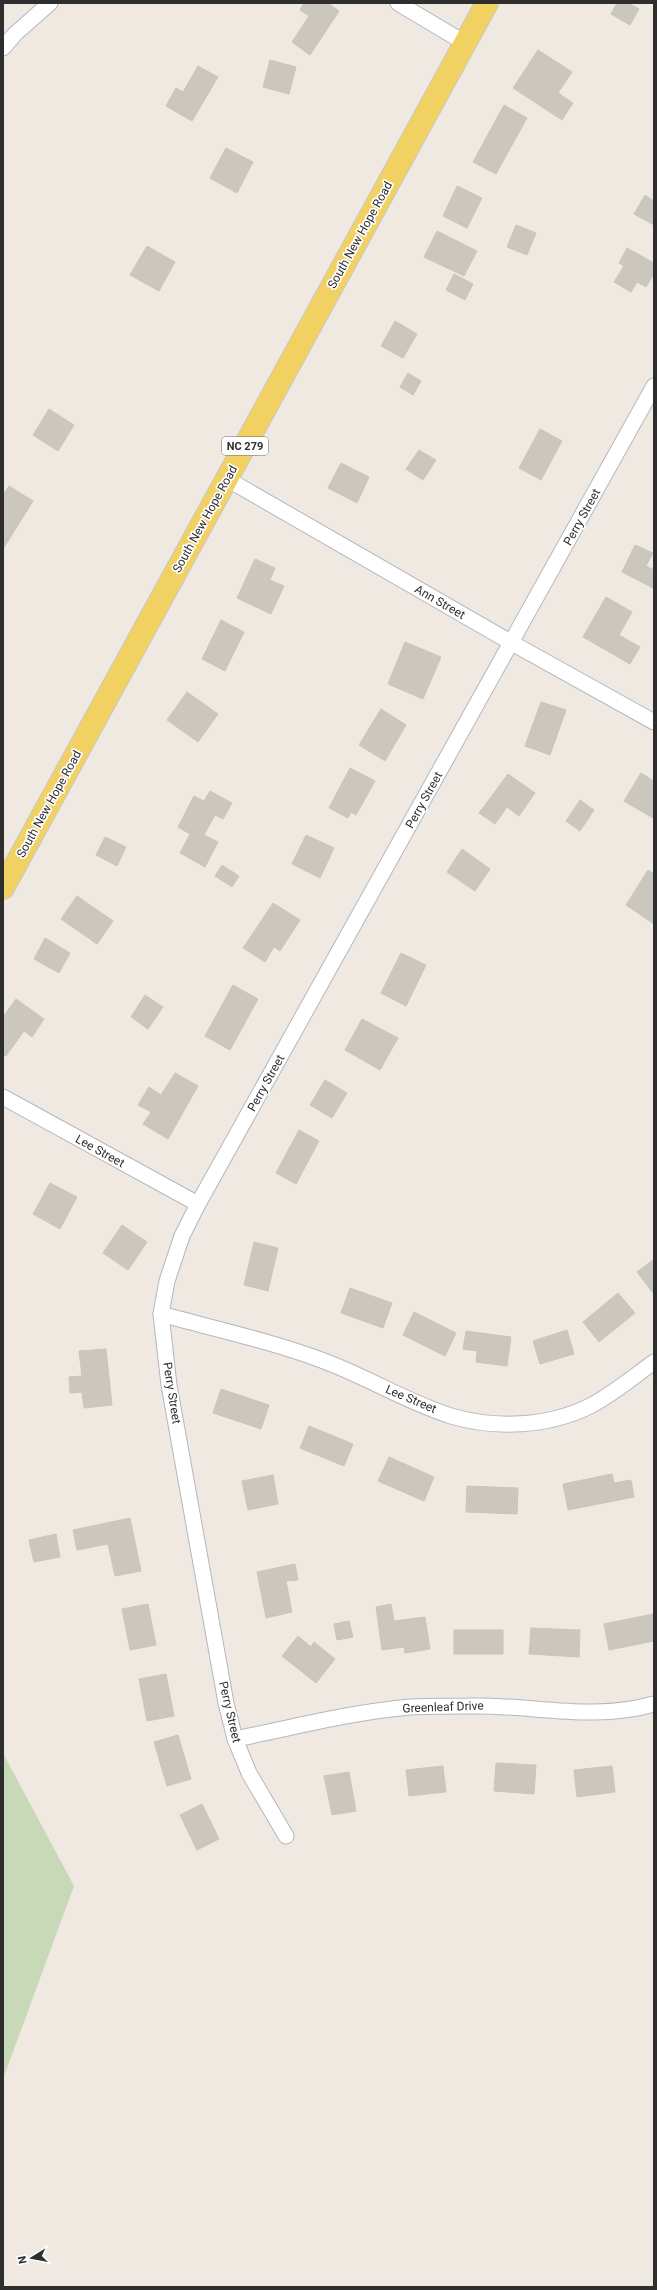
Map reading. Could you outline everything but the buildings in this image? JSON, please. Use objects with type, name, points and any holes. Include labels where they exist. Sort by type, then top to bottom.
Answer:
[{"type":"main road","name":"South New Hope Road","points":[[3,888],[487,3]]},
{"type":"street","points":[[3,48],[15,34],[50,3]]},
{"type":"street","points":[[398,3],[465,43]]},
{"type":"street","name":"Perry Street","points":[[286,1836],[249,1773],[234,1739],[169,1385],[161,1314],[167,1280],[182,1236],[198,1204],[654,386]]},
{"type":"street","name":"Ann Street","points":[[227,480],[512,643],[654,722]]},
{"type":"street","name":"Lee Street","points":[[3,1097],[198,1204]]},
{"type":"street","name":"Lee Street","points":[[161,1314],[292,1350],[324,1361],[451,1416],[492,1423],[515,1424],[559,1418],[589,1406],[609,1395],[654,1362]]},
{"type":"street","name":"Greenleaf Drive","points":[[234,1739],[369,1713],[410,1707],[487,1705],[557,1712],[590,1712],[621,1711],[654,1704]]},
{"type":"green space","points":[[3,1753],[74,1886],[3,2079]]}]
